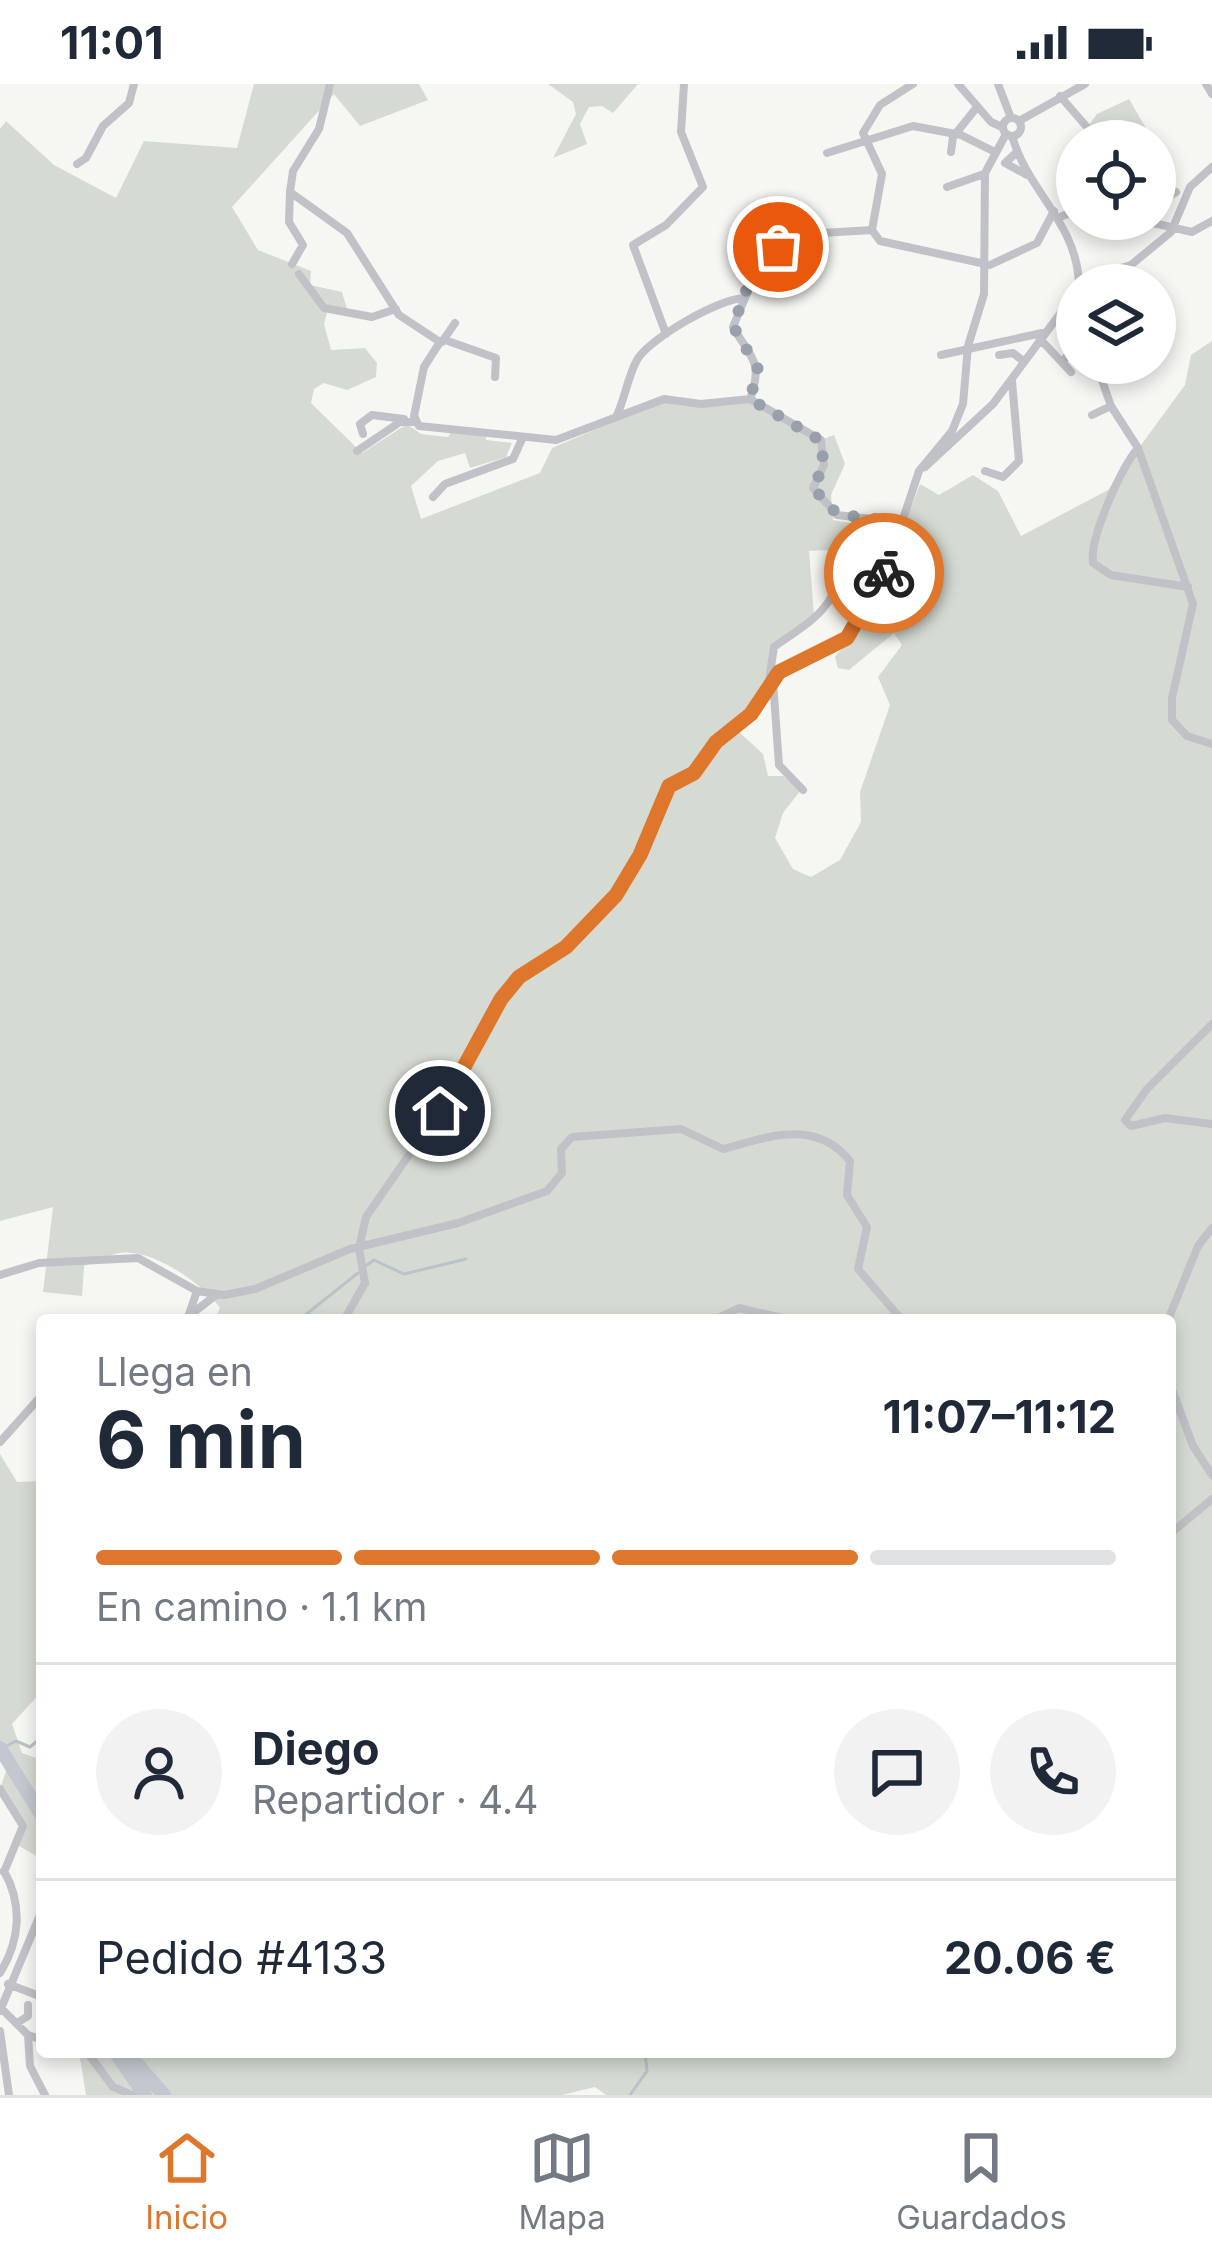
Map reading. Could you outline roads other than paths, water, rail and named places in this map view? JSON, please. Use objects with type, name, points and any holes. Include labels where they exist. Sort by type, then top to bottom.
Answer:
[{"type":"highway","points":[[0,1753],[36,1804]]},
{"type":"highway","points":[[124,2058],[146,2095]]},
{"type":"highway","points":[[125,2058],[159,2095]]},
{"type":"street","points":[[77,164],[86,158],[103,125],[129,103],[134,84]]},
{"type":"street","points":[[292,264],[303,245],[289,223],[293,171],[319,130],[330,84]]},
{"type":"street","points":[[666,334],[632,245],[665,225],[703,187],[681,132],[684,84]]},
{"type":"street","points":[[913,84],[876,108],[863,133],[882,174],[872,230],[880,241],[996,264],[1033,245],[1056,215]]},
{"type":"street","points":[[958,84],[1010,139],[1028,176],[1056,213]]},
{"type":"street","points":[[347,1314],[365,1283],[359,1248],[366,1216],[440,1111],[501,999],[519,977],[566,947],[616,895],[640,855],[669,786],[694,773],[716,742],[758,706],[787,665],[847,638],[884,575],[889,548],[919,471],[960,415],[968,346],[983,305],[985,173],[997,149],[1020,131],[998,84]]},
{"type":"street","points":[[1028,176],[1005,163],[1015,119],[1085,84]]},
{"type":"street","points":[[1206,84],[1212,94]]},
{"type":"street","points":[[1060,96],[1081,120]]},
{"type":"street","points":[[951,152],[956,134],[977,107]]},
{"type":"street","points":[[827,153],[913,126],[956,134],[997,149]]},
{"type":"street","points":[[1176,225],[1190,187],[1212,167]]},
{"type":"street","points":[[947,187],[985,173]]},
{"type":"street","points":[[290,192],[347,233],[396,310],[443,341],[496,358],[495,377]]},
{"type":"street","points":[[1176,228],[1196,231],[1212,221]]},
{"type":"street","points":[[750,399],[758,369],[747,341],[733,327],[755,275],[778,271],[778,247],[783,243],[823,233],[872,230]]},
{"type":"street","points":[[1133,264],[1161,240]]},
{"type":"street","points":[[298,274],[324,308],[372,317],[396,310]]},
{"type":"street","points":[[616,416],[638,357],[666,334],[728,298],[745,298]]},
{"type":"street","points":[[919,471],[993,404],[1056,315]]},
{"type":"street","points":[[357,451],[410,421],[424,367],[455,322]]},
{"type":"street","points":[[941,355],[968,346],[1041,336]]},
{"type":"street","points":[[1041,336],[1056,352]]},
{"type":"street","points":[[999,355],[1013,352],[1022,360]]},
{"type":"street","points":[[1049,370],[1056,363]]},
{"type":"street","points":[[985,471],[1003,477],[1019,461],[1011,380]]},
{"type":"street","points":[[1103,384],[1111,406],[1138,448],[1194,614],[1172,698],[1172,720],[1187,736],[1212,744]]},
{"type":"street","points":[[363,434],[360,424],[372,415],[521,439],[556,440],[664,398],[701,404],[750,399],[820,440],[824,465],[813,488],[837,514],[898,522]]},
{"type":"street","points":[[1092,415],[1111,406]]},
{"type":"street","points":[[433,497],[445,484],[513,459],[521,439]]},
{"type":"street","points":[[1138,448],[1111,489],[1109,512],[1091,552],[1095,568],[1188,586]]},
{"type":"street","points":[[803,790],[779,765],[772,650],[825,607],[846,564],[860,551],[889,548]]},
{"type":"street","points":[[1212,1024],[1141,1096],[1125,1120],[1131,1126],[1165,1118],[1212,1124]]},
{"type":"street","points":[[0,1275],[39,1263],[137,1258],[197,1291],[216,1295],[256,1289],[359,1248],[458,1222],[547,1191],[562,1174],[561,1149],[572,1137],[681,1129],[723,1149],[764,1136],[803,1133],[834,1145],[850,1161],[847,1195],[867,1227],[858,1269],[897,1314]]},
{"type":"street","points":[[1170,1314],[1198,1246],[1212,1228]]},
{"type":"street","points":[[190,1314],[197,1291]]},
{"type":"street","points":[[193,1314],[216,1295]]},
{"type":"street","points":[[727,1314],[739,1308],[765,1314]]},
{"type":"street","points":[[1176,1400],[1193,1446],[1212,1474]]},
{"type":"street","points":[[0,1442],[36,1401]]},
{"type":"street","points":[[1176,1529],[1212,1499]]},
{"type":"street","points":[[0,1753],[6,1772],[0,1788],[23,1826],[2,1872],[19,1914],[11,1956],[0,1973]]},
{"type":"street","points":[[36,1923],[0,2006],[36,2038]]},
{"type":"street","points":[[8,1984],[36,1995]]},
{"type":"street","points":[[17,2023],[28,2016],[28,2005]]},
{"type":"street","points":[[0,2031],[9,2095]]},
{"type":"street","points":[[28,2035],[30,2066],[45,2095]]},
{"type":"street","points":[[92,2058],[113,2086],[131,2095]]},
{"type":"waterway","points":[[367,1265],[374,1260],[404,1274],[466,1259]]},
{"type":"waterway","points":[[307,1314],[358,1273]]},
{"type":"waterway","points":[[3,1748],[16,1741],[30,1747],[36,1742]]},
{"type":"waterway","points":[[630,2095],[647,2071],[646,2058]]}]
